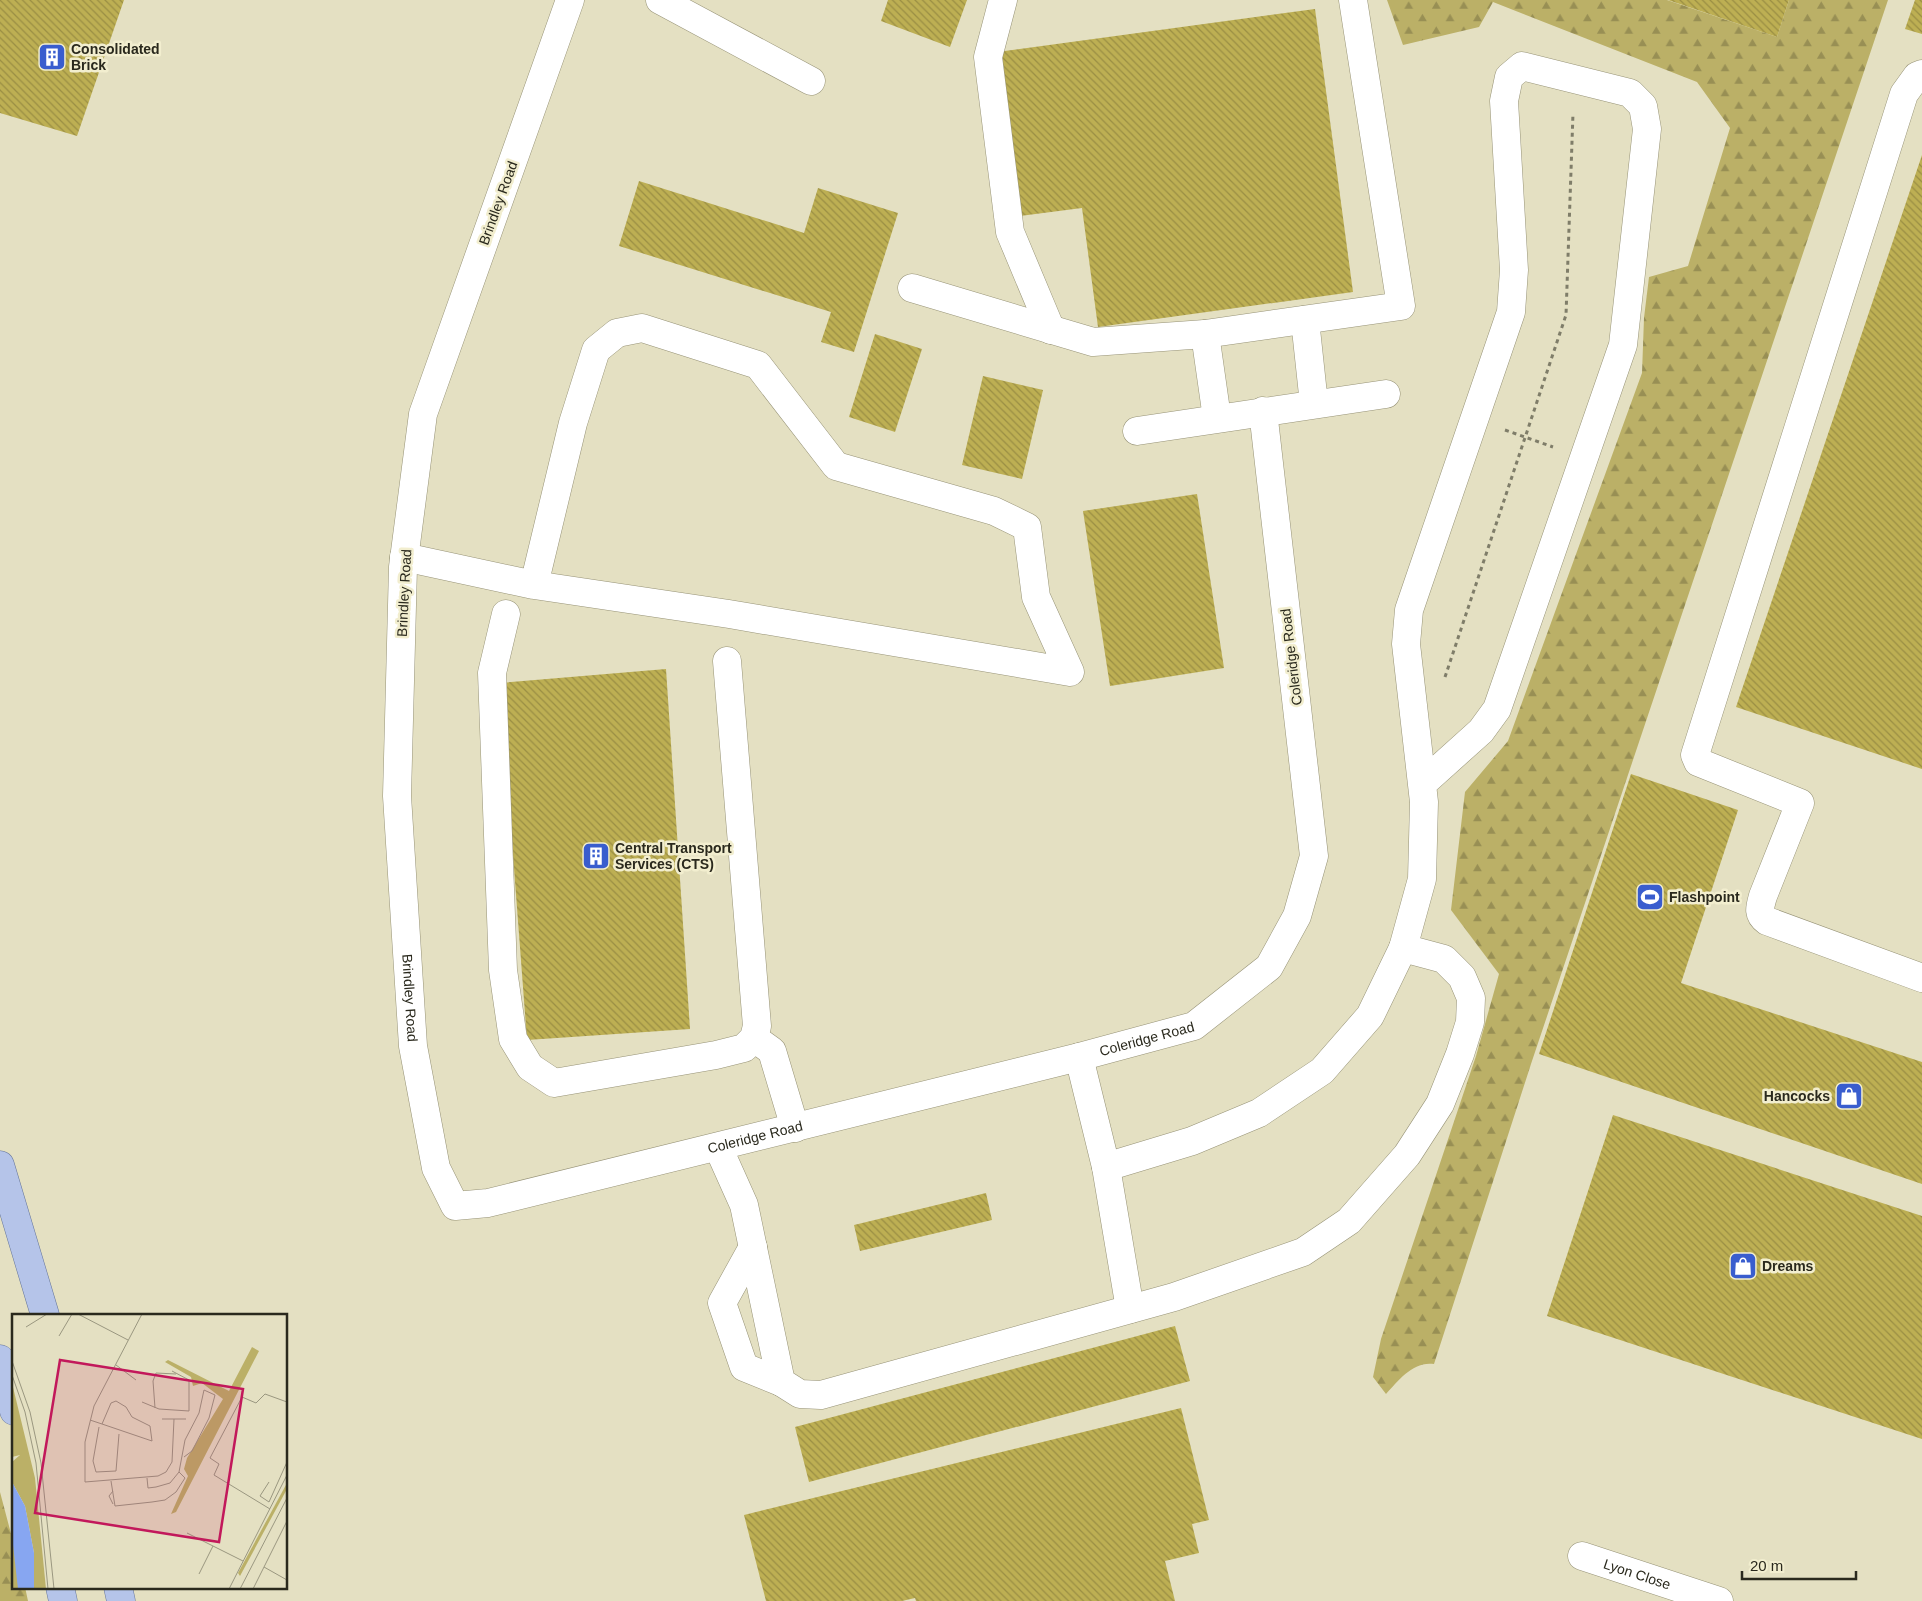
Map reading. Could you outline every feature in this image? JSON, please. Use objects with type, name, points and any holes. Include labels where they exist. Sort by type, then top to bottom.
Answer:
[{"type":"main road","points":[[0,1165],[45,1314]]},
{"type":"main road","points":[[0,1359],[12,1404]]},
{"type":"main road","points":[[60,1588],[63,1601]]},
{"type":"main road","points":[[118,1588],[122,1601]]},
{"type":"street","name":"Brindley Road","points":[[455,1206],[436,1168],[413,1046],[397,796],[404,557],[423,414],[570,0]]},
{"type":"street","points":[[660,0],[811,81]]},
{"type":"street","points":[[1003,0],[988,57],[1010,232],[1051,330]]},
{"type":"street","points":[[912,288],[1093,342],[1205,334],[1400,306],[1353,0]]},
{"type":"street","points":[[1106,1167],[1192,1141],[1259,1113],[1322,1071],[1370,1016],[1403,948],[1422,879],[1424,802],[1406,644],[1409,610],[1511,312],[1514,270],[1504,101],[1509,77],[1522,66],[1630,93],[1643,106],[1647,129],[1623,345],[1497,708],[1481,731],[1422,784]]},
{"type":"street","points":[[1922,74],[1917,76],[1904,94],[1695,755],[1698,762],[1800,803],[1763,896],[1760,910],[1761,917],[1766,922],[1922,978]]},
{"type":"street","points":[[1305,320],[1314,404]]},
{"type":"street","points":[[404,557],[534,585],[729,614],[1070,672],[1036,597],[1027,527],[994,511],[836,466],[758,365],[642,328],[617,333],[596,350],[573,423],[534,585]]},
{"type":"street","points":[[1205,334],[1217,418]]},
{"type":"street","points":[[1137,431],[1386,394]]},
{"type":"street","name":"Coleridge Road","points":[[455,1206],[488,1203],[1079,1057],[1194,1026],[1269,967],[1297,916],[1314,856],[1263,411]]},
{"type":"street","points":[[506,614],[492,673],[504,970],[513,1039],[530,1067],[554,1083],[716,1055],[744,1048],[754,1038],[757,1026],[727,661]]},
{"type":"street","points":[[753,1247],[722,1304],[744,1367],[781,1382],[800,1394],[821,1395],[1174,1297],[1304,1252],[1348,1221],[1407,1155],[1440,1104],[1470,1022],[1471,998],[1462,977],[1444,958],[1403,948]]},
{"type":"street","points":[[754,1038],[772,1052],[795,1128]]},
{"type":"street","points":[[1079,1057],[1106,1167],[1130,1309]]},
{"type":"street","points":[[718,1146],[744,1205],[781,1382]]},
{"type":"street","name":"Lyon Close","points":[[1582,1556],[1719,1601]]},
{"type":"path","points":[[1443,682],[1566,315],[1573,108],[1591,110],[1598,84]]},
{"type":"path","points":[[1474,419],[1584,458]]},
{"type":"green space","points":[[1387,0],[1667,0],[1777,37],[1789,0],[1888,0],[1531,1064],[1434,1364],[1419,1365],[1413,1368],[1386,1394],[1373,1377],[1381,1339],[1476,1056],[1499,974],[1451,910],[1465,792],[1508,741],[1642,373],[1644,318],[1649,277],[1688,266],[1730,128],[1697,82],[1493,2],[1479,27],[1403,45]]},
{"type":"green space","points":[[0,1492],[12,1537],[12,1588],[25,1588],[28,1601],[0,1601]]},
{"type":"building","name":"Consolidated Brick","points":[[0,0],[124,0],[77,136],[0,113]]},
{"type":"building","points":[[888,0],[967,0],[950,47],[881,21]]},
{"type":"building","points":[[1668,0],[1789,0],[1777,37]]},
{"type":"building","points":[[1915,0],[1922,0],[1922,34],[1905,29]]},
{"type":"building","points":[[1315,9],[1353,292],[1098,327],[1082,208],[1020,216],[997,52]]},
{"type":"building","points":[[1922,155],[1922,769],[1736,707]]},
{"type":"building","points":[[639,181],[804,233],[818,188],[898,213],[854,352],[821,342],[831,312],[619,246]]},
{"type":"building","points":[[875,334],[922,349],[895,432],[849,417]]},
{"type":"building","points":[[983,376],[1043,390],[1022,479],[962,465]]},
{"type":"building","points":[[1197,494],[1224,668],[1110,686],[1083,511]]},
{"type":"building","name":"Central Transport Services (CTS)","points":[[666,669],[690,1029],[527,1040],[500,683]]},
{"type":"building","name":"Flashpoint","points":[[1631,774],[1738,810],[1681,983],[1922,1062],[1922,1184],[1539,1054]]},
{"type":"building","name":"Dreams","points":[[1613,1115],[1922,1216],[1922,1439],[1547,1316]]},
{"type":"building","points":[[986,1193],[992,1220],[860,1251],[854,1225]]},
{"type":"building","points":[[1175,1326],[1190,1381],[809,1482],[795,1427]]},
{"type":"building","points":[[1181,1408],[1209,1520],[1192,1524],[1199,1553],[1165,1561],[1175,1601],[916,1601],[915,1598],[902,1601],[766,1601],[744,1515]]},
{"type":"place","name":"Consolidated Brick","points":[[52,57]]},
{"type":"place","name":"Central Transport Services (CTS)","points":[[596,856]]},
{"type":"place","name":"Flashpoint","points":[[1650,897]]},
{"type":"place","name":"Hancocks","points":[[1849,1096]]},
{"type":"place","name":"Dreams","points":[[1743,1266]]}]
